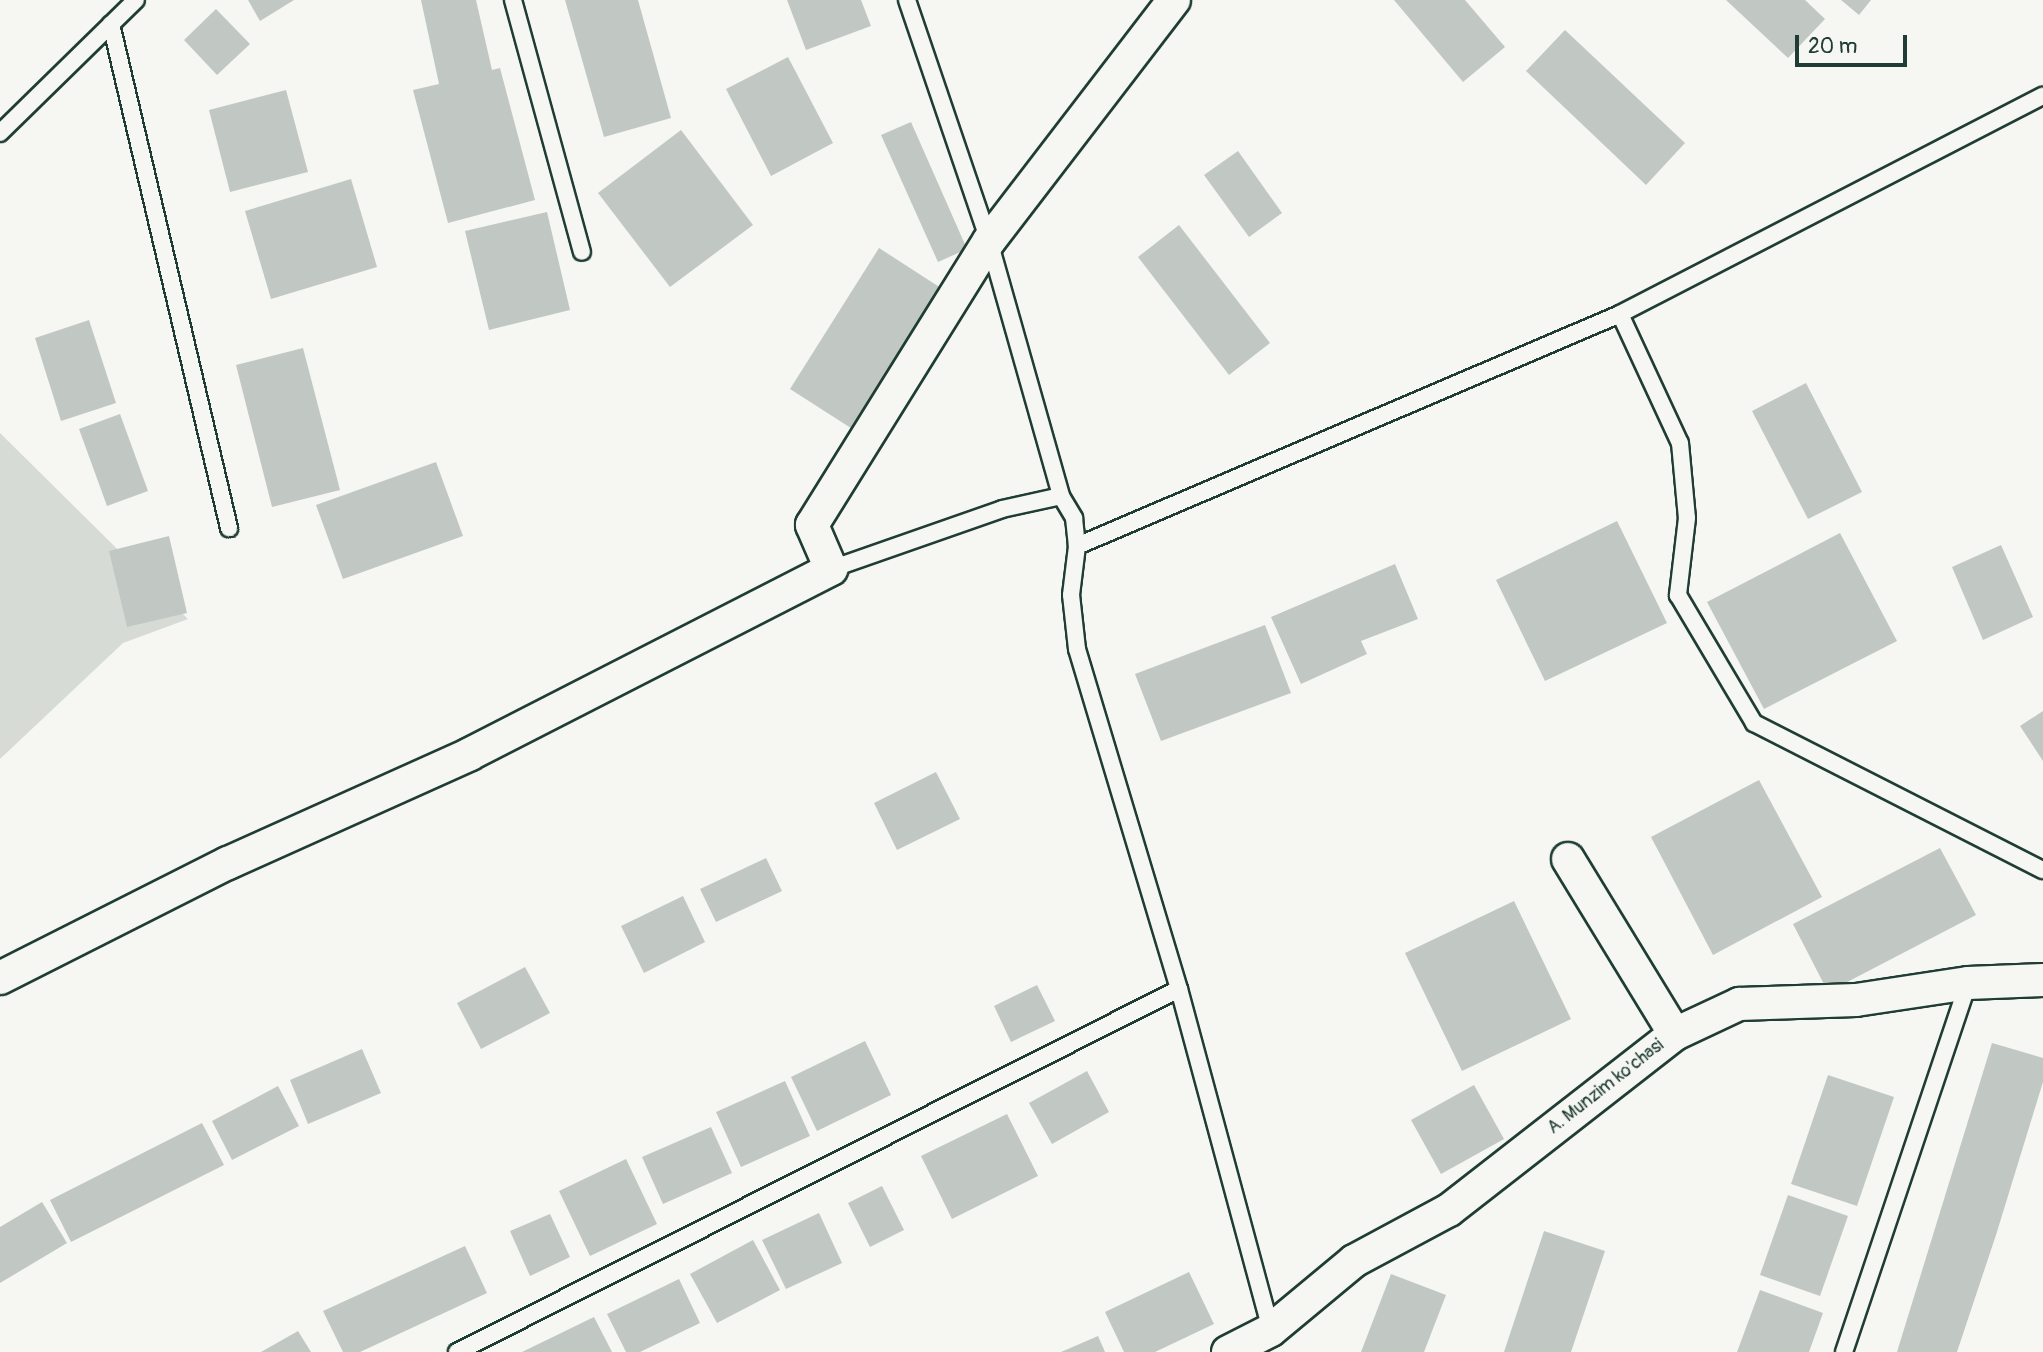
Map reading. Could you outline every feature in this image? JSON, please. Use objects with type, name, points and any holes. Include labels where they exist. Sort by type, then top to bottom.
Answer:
[{"type":"street","points":[[0,978],[228,863],[470,754],[831,569],[812,525],[989,241],[1174,0]]},
{"type":"street","points":[[1568,859],[1675,1034]]},
{"type":"street","name":"A. Munzim ko'chasi","points":[[1228,1352],[1276,1341],[1354,1261],[1449,1210],[1675,1034],[1739,1004],[1856,1000],[1968,983],[2043,980]]},
{"type":"lane","points":[[0,133],[136,0]]},
{"type":"lane","points":[[513,0],[582,252]]},
{"type":"lane","points":[[907,0],[989,241],[1061,496],[1074,518],[1077,546],[1072,595],[1077,649],[1180,989],[1276,1341]]},
{"type":"lane","points":[[111,24],[229,528]]},
{"type":"lane","points":[[1077,546],[1620,314],[2043,96]]},
{"type":"lane","points":[[1620,314],[1680,443],[1687,518],[1678,594],[1754,723],[2043,870]]},
{"type":"lane","points":[[831,569],[1002,509],[1061,496]]},
{"type":"lane","points":[[1844,1352],[1968,983]]},
{"type":"lane","points":[[457,1352],[1180,989]]},
{"type":"shaded area","points":[[0,433],[188,619],[123,643],[0,759]]},
{"type":"building","points":[[248,0],[294,0],[260,21]]},
{"type":"building","points":[[421,0],[476,0],[492,70],[500,68],[535,200],[448,223],[413,90],[439,84]]},
{"type":"building","points":[[565,0],[638,0],[671,118],[604,137]]},
{"type":"building","points":[[787,0],[861,0],[871,26],[806,50]]},
{"type":"building","points":[[1394,0],[1465,0],[1505,47],[1463,82]]},
{"type":"building","points":[[1726,0],[1805,0],[1825,19],[1788,58]]},
{"type":"building","points":[[1841,0],[1871,0],[1859,15]]},
{"type":"building","points":[[216,9],[250,44],[217,75],[184,40]]},
{"type":"building","points":[[1565,30],[1685,143],[1646,185],[1526,71]]},
{"type":"building","points":[[788,57],[833,143],[771,176],[726,89]]},
{"type":"building","points":[[286,90],[308,172],[230,192],[209,110]]},
{"type":"building","points":[[911,122],[967,249],[938,262],[881,135]]},
{"type":"building","points":[[681,130],[753,225],[670,287],[598,193]]},
{"type":"building","points":[[1238,151],[1282,213],[1249,237],[1204,175]]},
{"type":"building","points":[[351,179],[377,267],[271,299],[245,211]]},
{"type":"building","points":[[547,212],[570,310],[489,330],[465,231]]},
{"type":"building","points":[[1179,225],[1270,343],[1229,375],[1138,257]]},
{"type":"building","points":[[879,248],[944,290],[854,430],[790,389]]},
{"type":"building","points":[[89,320],[116,403],[61,421],[35,338]]},
{"type":"building","points":[[303,348],[340,490],[272,507],[236,365]]},
{"type":"building","points":[[1806,383],[1862,492],[1808,519],[1752,411]]},
{"type":"building","points":[[120,414],[148,491],[107,506],[79,429]]},
{"type":"building","points":[[436,462],[463,536],[343,579],[316,505]]},
{"type":"building","points":[[1617,521],[1667,623],[1545,681],[1496,580]]},
{"type":"building","points":[[1840,533],[1897,641],[1764,709],[1707,602]]},
{"type":"building","points":[[169,536],[187,613],[127,627],[109,551]]},
{"type":"building","points":[[2001,545],[2033,617],[1983,640],[1952,567]]},
{"type":"building","points":[[1395,564],[1418,619],[1361,641],[1367,654],[1301,684],[1271,617]]},
{"type":"building","points":[[1265,625],[1291,693],[1161,741],[1135,674]]},
{"type":"building","points":[[2043,711],[2043,761],[2020,726]]},
{"type":"building","points":[[936,772],[960,819],[897,850],[874,803]]},
{"type":"building","points":[[1759,780],[1822,897],[1713,955],[1651,837]]},
{"type":"building","points":[[1940,848],[1976,915],[1828,992],[1793,924]]},
{"type":"building","points":[[766,858],[782,891],[716,922],[700,889]]},
{"type":"building","points":[[683,896],[705,942],[644,973],[621,926]]},
{"type":"building","points":[[1514,901],[1571,1019],[1462,1071],[1405,953]]},
{"type":"building","points":[[525,967],[550,1013],[481,1049],[457,1003]]},
{"type":"building","points":[[1037,985],[1055,1021],[1011,1042],[994,1006]]},
{"type":"building","points":[[865,1041],[891,1095],[817,1131],[791,1077]]},
{"type":"building","points":[[1992,1043],[2043,1058],[2043,1082],[1996,1235],[1957,1352],[1897,1352]]},
{"type":"building","points":[[362,1049],[381,1093],[308,1124],[290,1080]]},
{"type":"building","points":[[1087,1071],[1109,1112],[1052,1144],[1029,1103]]},
{"type":"building","points":[[1828,1075],[1894,1097],[1857,1206],[1791,1184]]},
{"type":"building","points":[[785,1081],[810,1136],[741,1167],[716,1112]]},
{"type":"building","points":[[1474,1085],[1504,1139],[1441,1174],[1411,1120]]},
{"type":"building","points":[[278,1086],[299,1126],[232,1160],[212,1121]]},
{"type":"building","points":[[1007,1114],[1038,1176],[952,1219],[921,1156]]},
{"type":"building","points":[[202,1123],[224,1165],[71,1242],[50,1200]]},
{"type":"building","points":[[711,1127],[732,1173],[663,1204],[642,1157]]},
{"type":"building","points":[[626,1159],[657,1224],[590,1256],[559,1191]]},
{"type":"building","points":[[882,1186],[904,1230],[870,1247],[848,1203]]},
{"type":"building","points":[[1788,1195],[1848,1216],[1820,1296],[1760,1275]]},
{"type":"building","points":[[42,1202],[67,1243],[0,1283],[0,1227]]},
{"type":"building","points":[[819,1213],[842,1263],[786,1289],[762,1240]]},
{"type":"building","points":[[550,1214],[570,1257],[530,1276],[510,1231]]},
{"type":"building","points":[[1544,1231],[1605,1251],[1571,1352],[1504,1352]]},
{"type":"building","points":[[753,1240],[780,1290],[717,1323],[690,1274]]},
{"type":"building","points":[[465,1246],[487,1293],[360,1352],[343,1352],[323,1311]]},
{"type":"building","points":[[1189,1272],[1214,1324],[1155,1352],[1124,1352],[1105,1312]]},
{"type":"building","points":[[1391,1274],[1446,1295],[1424,1352],[1361,1352]]},
{"type":"building","points":[[679,1279],[700,1323],[640,1352],[626,1352],[607,1314]]},
{"type":"building","points":[[1760,1290],[1823,1313],[1809,1352],[1737,1352]]},
{"type":"building","points":[[594,1317],[612,1352],[522,1352]]},
{"type":"building","points":[[298,1331],[311,1352],[261,1352]]},
{"type":"building","points":[[1098,1336],[1105,1352],[1061,1352]]}]
